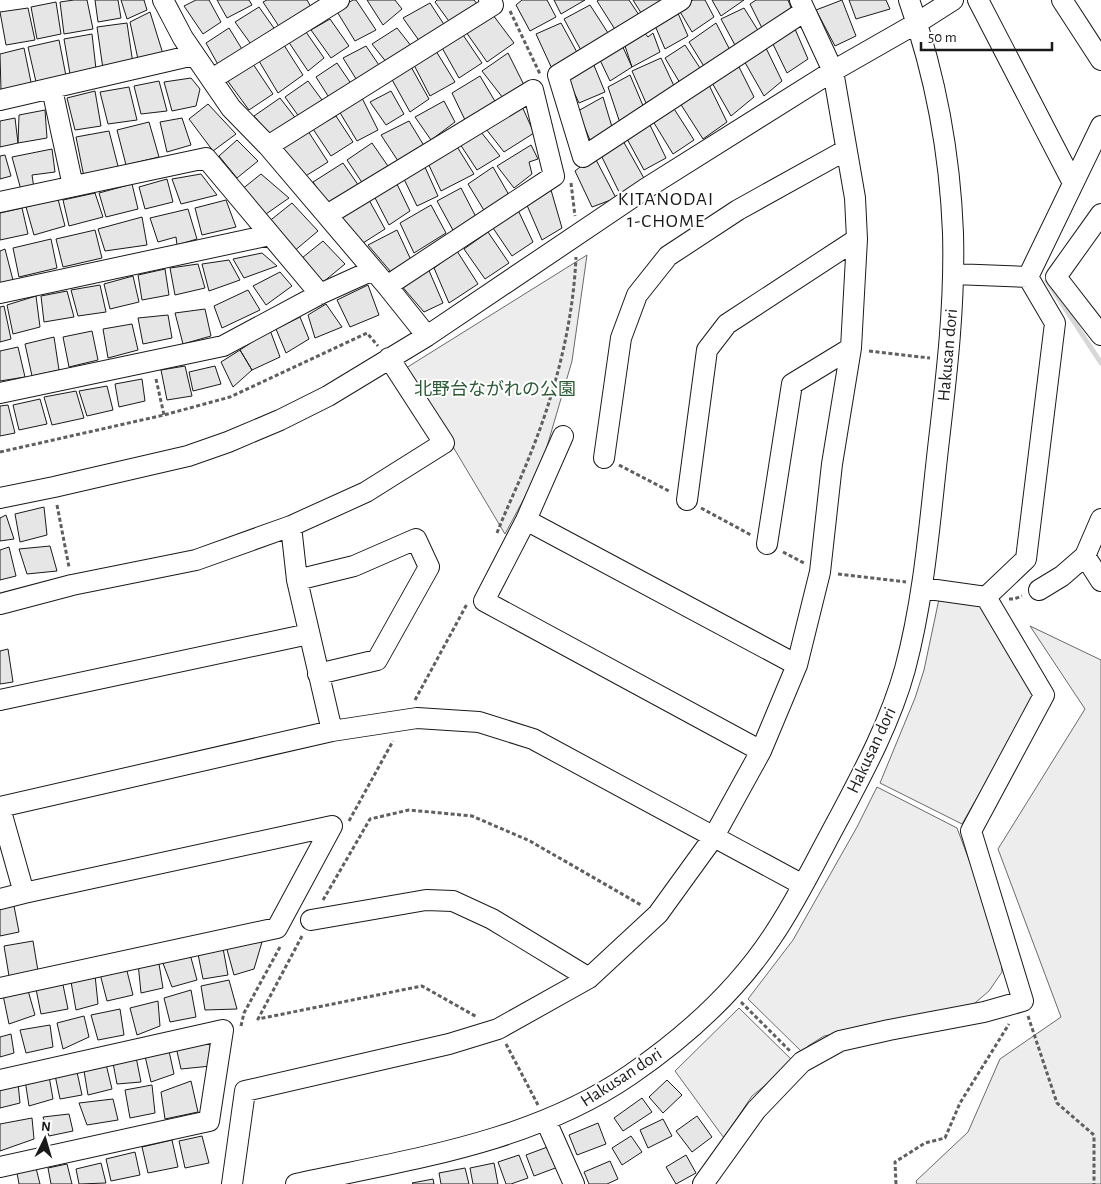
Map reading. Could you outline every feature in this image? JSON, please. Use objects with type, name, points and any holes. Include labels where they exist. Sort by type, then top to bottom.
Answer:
[{"type":"street","points":[[212,79],[338,0]]},
{"type":"street","points":[[268,146],[493,5],[490,0]]},
{"type":"street","points":[[232,1184],[245,1091],[449,1044],[498,1029],[589,978],[658,914],[713,838],[760,751],[796,666],[820,572],[832,464],[851,348],[857,238],[855,198],[833,71],[803,5],[583,157],[558,75],[681,0]]},
{"type":"street","name":"Hakusan dori","points":[[296,1184],[465,1147],[504,1136],[546,1121],[594,1098],[631,1075],[676,1040],[730,991],[775,934],[849,798],[883,728],[904,672],[917,618],[948,360],[953,274],[953,232],[944,141],[936,97],[917,23],[909,0]]},
{"type":"street","points":[[0,498],[54,488],[188,456],[228,442],[280,420],[328,396],[427,336],[645,189],[833,71],[953,0]]},
{"type":"street","points":[[978,0],[1073,184]]},
{"type":"street","points":[[1062,0],[1101,60]]},
{"type":"street","points":[[169,3],[194,55],[231,108],[268,146],[427,336]]},
{"type":"street","points":[[0,100],[194,55]]},
{"type":"street","points":[[52,89],[73,186]]},
{"type":"street","points":[[327,215],[533,90],[554,176],[387,286]]},
{"type":"street","points":[[1028,276],[1101,126]]},
{"type":"street","points":[[604,458],[621,338],[637,295],[668,256],[738,210],[846,150]]},
{"type":"street","points":[[0,202],[206,158],[320,294]]},
{"type":"street","points":[[1101,214],[1056,277],[1101,335]]},
{"type":"street","points":[[0,293],[270,235]]},
{"type":"street","points":[[687,500],[707,350],[727,324],[857,238]]},
{"type":"street","points":[[0,393],[223,346],[320,294],[373,270]]},
{"type":"street","points":[[953,274],[1028,276]]},
{"type":"street","points":[[986,597],[1026,559],[1055,324],[1028,276]]},
{"type":"street","points":[[767,544],[792,384],[851,348]]},
{"type":"street","points":[[0,604],[72,585],[196,560],[290,526],[366,492],[444,443],[389,358]]},
{"type":"street","points":[[564,436],[526,520],[484,601],[760,751]]},
{"type":"street","points":[[1039,590],[1062,576],[1085,556],[1101,519]]},
{"type":"street","points":[[526,520],[796,666]]},
{"type":"street","points":[[290,526],[297,580],[332,731]]},
{"type":"street","points":[[297,580],[354,566],[416,539],[429,567],[377,660],[318,674]]},
{"type":"street","points":[[1085,556],[1101,581]]},
{"type":"street","points":[[703,1184],[756,1110],[802,1062],[840,1040],[984,1012],[1018,1003],[971,831],[1044,695],[986,597],[922,586]]},
{"type":"street","points":[[0,700],[309,634]]},
{"type":"street","points":[[24,893],[0,807],[332,731],[418,718],[479,722],[533,739],[802,885]]},
{"type":"street","points":[[0,899],[332,826],[277,928],[0,988]]},
{"type":"street","points":[[311,920],[426,900],[453,901],[492,918],[589,978]]},
{"type":"street","points":[[0,1080],[223,1030],[209,1120],[1,1164]]},
{"type":"street","points":[[546,1121],[574,1184]]},
{"type":"path","points":[[0,452],[164,415],[230,397],[367,333],[389,358]]},
{"type":"path","points":[[851,348],[948,360]]},
{"type":"path","points":[[151,361],[164,415]]},
{"type":"path","points":[[604,458],[687,500],[820,572],[922,586]]},
{"type":"path","points":[[54,488],[72,585]]},
{"type":"path","points":[[546,1121],[498,1029],[422,986],[258,1019],[311,920],[370,819],[409,810],[472,816],[530,841],[658,914]]},
{"type":"path","points":[[730,991],[802,1062]]},
{"type":"path","points":[[896,1184],[895,1162],[925,1144],[946,1138],[960,1104],[1013,1017],[1018,1003]]},
{"type":"path","points":[[1018,1003],[1057,1104],[1094,1135],[1094,1184]]},
{"type":"shaded area","name":"北野台ながれの公園","points":[[587,255],[572,361],[541,467],[505,534],[406,368]]},
{"type":"shaded area","points":[[939,599],[982,601],[1036,695],[962,824],[880,783],[915,698],[924,670]]},
{"type":"shaded area","points":[[1030,626],[1101,660],[1101,1184],[917,1184],[916,1181],[968,1132],[1000,1059],[1061,1017],[998,849],[1085,709]]},
{"type":"shaded area","points":[[877,787],[957,828],[998,937],[1002,972],[989,991],[969,1008],[824,1036],[808,1046],[803,1053],[748,999],[793,940],[857,827]]},
{"type":"shaded area","points":[[739,1008],[794,1062],[752,1096],[724,1138],[675,1071]]},
{"type":"building","points":[[87,0],[93,29],[64,34],[60,2]]},
{"type":"building","points":[[95,0],[118,0],[121,18],[98,22]]},
{"type":"building","points":[[121,0],[144,0],[147,10],[127,19]]},
{"type":"building","points":[[196,0],[209,0],[221,22],[203,34],[184,6]]},
{"type":"building","points":[[217,0],[249,0],[252,5],[227,18]]},
{"type":"building","points":[[267,0],[307,0],[311,7],[280,28],[263,2]]},
{"type":"building","points":[[356,0],[376,30],[355,41],[336,10]]},
{"type":"building","points":[[367,0],[395,0],[402,9],[383,25]]},
{"type":"building","points":[[437,0],[474,0],[478,5],[451,24],[435,2]]},
{"type":"building","points":[[522,0],[547,0],[556,17],[530,31],[516,5]]},
{"type":"building","points":[[554,0],[585,0],[561,14]]},
{"type":"building","points":[[629,0],[641,18],[616,31],[597,1]]},
{"type":"building","points":[[633,0],[664,0],[643,16]]},
{"type":"building","points":[[693,0],[705,0],[714,17],[692,32],[679,10]]},
{"type":"building","points":[[712,0],[744,0],[721,16]]},
{"type":"building","points":[[756,0],[788,0],[792,10],[763,30],[750,4]]},
{"type":"building","points":[[842,0],[856,36],[835,46],[816,10]]},
{"type":"building","points":[[849,0],[886,0],[890,9],[856,19]]},
{"type":"building","points":[[56,2],[61,34],[37,39],[31,7]]},
{"type":"building","points":[[430,3],[445,26],[420,42],[403,18]]},
{"type":"building","points":[[590,5],[610,36],[583,54],[564,19]]},
{"type":"building","points":[[259,7],[276,31],[253,47],[235,22]]},
{"type":"building","points":[[28,8],[35,40],[6,45],[0,12]]},
{"type":"building","points":[[744,8],[759,32],[736,47],[721,19]]},
{"type":"building","points":[[677,11],[688,36],[665,49],[653,21]]},
{"type":"building","points":[[150,12],[163,54],[139,64],[130,22]]},
{"type":"building","points":[[493,15],[514,43],[487,62],[466,32]]},
{"type":"building","points":[[330,19],[349,46],[331,58],[311,30]]},
{"type":"building","points":[[127,23],[133,64],[103,69],[97,27]]},
{"type":"building","points":[[561,23],[579,56],[553,71],[536,34]]},
{"type":"building","points":[[716,23],[731,52],[705,68],[689,42]]},
{"type":"building","points":[[229,28],[245,54],[221,70],[206,43]]},
{"type":"building","points":[[397,28],[412,47],[387,63],[372,44]]},
{"type":"building","points":[[795,29],[808,59],[787,73],[772,42]]},
{"type":"building","points":[[642,30],[648,37],[653,33],[660,52],[632,67],[624,43]]},
{"type":"building","points":[[306,32],[324,58],[308,71],[288,41]]},
{"type":"building","points":[[461,32],[482,63],[459,78],[441,46]]},
{"type":"building","points":[[92,34],[96,69],[70,74],[64,39]]},
{"type":"building","points":[[59,40],[66,76],[36,82],[28,47]]},
{"type":"building","points":[[282,42],[303,75],[278,93],[259,61]]},
{"type":"building","points":[[621,43],[632,67],[610,81],[600,60]]},
{"type":"building","points":[[685,45],[700,68],[680,83],[665,58]]},
{"type":"building","points":[[366,46],[381,68],[358,82],[343,58]]},
{"type":"building","points":[[24,48],[32,87],[1,91],[0,54]]},
{"type":"building","points":[[766,48],[782,81],[764,96],[743,59]]},
{"type":"building","points":[[436,51],[455,82],[430,96],[414,65]]},
{"type":"building","points":[[508,53],[524,85],[503,98],[482,71]]},
{"type":"building","points":[[661,58],[675,88],[646,103],[632,71]]},
{"type":"building","points":[[337,63],[352,85],[330,99],[316,77]]},
{"type":"building","points":[[593,63],[605,92],[579,103],[567,77]]},
{"type":"building","points":[[253,64],[273,94],[249,110],[227,80]]},
{"type":"building","points":[[410,65],[429,99],[410,112],[390,76]]},
{"type":"building","points":[[739,67],[754,97],[731,116],[711,81]]},
{"type":"building","points":[[630,75],[644,108],[620,123],[608,87]]},
{"type":"building","points":[[480,76],[496,103],[465,120],[452,93]]},
{"type":"building","points":[[191,78],[200,89],[196,106],[172,111],[164,82]]},
{"type":"building","points":[[159,81],[167,111],[141,114],[134,86]]},
{"type":"building","points":[[308,81],[325,104],[302,121],[285,97]]},
{"type":"building","points":[[709,85],[727,122],[703,139],[678,100]]},
{"type":"building","points":[[129,87],[137,120],[108,124],[100,92]]},
{"type":"building","points":[[95,91],[101,126],[75,130],[67,98]]},
{"type":"building","points":[[391,91],[404,114],[386,125],[370,102]]},
{"type":"building","points":[[603,97],[612,127],[592,145],[578,111]]},
{"type":"building","points":[[280,98],[297,120],[272,138],[254,116]]},
{"type":"building","points":[[362,98],[378,130],[357,141],[339,111]]},
{"type":"building","points":[[444,101],[455,122],[431,140],[415,117]]},
{"type":"building","points":[[520,102],[534,133],[504,152],[486,129]]},
{"type":"building","points":[[208,104],[236,134],[213,151],[189,119]]},
{"type":"building","points":[[671,104],[694,140],[673,154],[651,118]]},
{"type":"building","points":[[45,110],[47,138],[18,143],[19,115]]},
{"type":"building","points":[[336,116],[353,142],[331,156],[313,129]]},
{"type":"building","points":[[15,118],[18,143],[0,147],[0,121]]},
{"type":"building","points":[[182,118],[191,145],[167,152],[160,122]]},
{"type":"building","points":[[409,121],[426,149],[400,164],[381,135]]},
{"type":"building","points":[[648,121],[666,158],[644,170],[626,137]]},
{"type":"building","points":[[149,122],[159,157],[126,165],[117,130]]},
{"type":"building","points":[[109,131],[119,170],[84,177],[76,137]]},
{"type":"building","points":[[308,131],[328,162],[304,177],[280,148]]},
{"type":"building","points":[[481,132],[500,156],[477,170],[458,141]]},
{"type":"building","points":[[622,139],[645,180],[620,194],[600,153]]},
{"type":"building","points":[[237,140],[258,161],[237,178],[219,156]]},
{"type":"building","points":[[372,143],[390,169],[365,187],[347,160]]},
{"type":"building","points":[[456,145],[474,174],[441,191],[427,161]]},
{"type":"building","points":[[531,145],[538,159],[529,162],[532,174],[514,188],[497,166]]},
{"type":"building","points":[[52,149],[55,172],[32,175],[34,188],[21,190],[12,157]]},
{"type":"building","points":[[5,155],[11,176],[0,179],[0,156]]},
{"type":"building","points":[[594,156],[616,198],[592,207],[575,171]]},
{"type":"building","points":[[343,163],[361,189],[331,209],[313,182]]},
{"type":"building","points":[[424,165],[438,196],[417,206],[403,177]]},
{"type":"building","points":[[493,167],[509,195],[485,212],[468,184]]},
{"type":"building","points":[[201,174],[217,195],[181,204],[172,179]]},
{"type":"building","points":[[261,174],[289,198],[266,214],[241,190]]},
{"type":"building","points":[[167,179],[173,202],[145,209],[139,187]]},
{"type":"building","points":[[396,182],[410,211],[389,225],[373,194]]},
{"type":"building","points":[[132,184],[138,209],[106,217],[99,193]]},
{"type":"building","points":[[461,188],[476,217],[454,232],[437,201]]},
{"type":"building","points":[[551,190],[562,228],[542,240],[526,203]]},
{"type":"building","points":[[95,193],[103,217],[69,226],[63,200]]},
{"type":"building","points":[[58,199],[65,226],[34,235],[26,207]]},
{"type":"building","points":[[226,200],[236,227],[202,235],[195,208]]},
{"type":"building","points":[[369,200],[385,229],[363,243],[338,217]]},
{"type":"building","points":[[292,203],[318,231],[293,252],[267,223]]},
{"type":"building","points":[[431,205],[446,233],[414,253],[400,223]]},
{"type":"building","points":[[22,208],[28,234],[0,240],[0,213]]},
{"type":"building","points":[[188,209],[197,239],[177,245],[176,237],[158,242],[150,218]]},
{"type":"building","points":[[518,210],[533,242],[512,256],[493,228]]},
{"type":"building","points":[[142,217],[147,245],[105,251],[98,229]]},
{"type":"building","points":[[95,230],[102,258],[63,267],[56,239]]},
{"type":"building","points":[[397,230],[411,260],[391,272],[368,245]]},
{"type":"building","points":[[488,232],[509,263],[485,279],[464,249]]},
{"type":"building","points":[[51,239],[57,268],[19,277],[13,248]]},
{"type":"building","points":[[323,241],[345,264],[322,283],[302,258]]},
{"type":"building","points":[[5,249],[14,284],[0,287],[0,251]]},
{"type":"building","points":[[457,251],[478,284],[449,303],[434,268]]},
{"type":"building","points":[[262,253],[277,266],[244,278],[233,259]]},
{"type":"building","points":[[229,260],[240,280],[209,291],[202,264]]},
{"type":"building","points":[[198,264],[205,288],[175,295],[170,268]]},
{"type":"building","points":[[427,266],[443,303],[424,312],[400,284]]},
{"type":"building","points":[[165,269],[169,295],[142,300],[138,275]]},
{"type":"building","points":[[280,272],[292,286],[266,305],[253,286]]},
{"type":"building","points":[[133,276],[139,302],[110,309],[104,284]]},
{"type":"building","points":[[100,285],[106,312],[78,316],[71,290]]},
{"type":"building","points":[[368,285],[379,315],[350,327],[337,300]]},
{"type":"building","points":[[248,290],[260,310],[222,328],[214,306]]},
{"type":"building","points":[[67,291],[74,317],[44,322],[41,296]]},
{"type":"building","points":[[36,296],[40,327],[13,334],[7,305]]},
{"type":"building","points":[[326,304],[342,327],[315,338],[308,315]]},
{"type":"building","points":[[4,306],[11,339],[0,342],[0,307]]},
{"type":"building","points":[[205,309],[211,336],[183,344],[175,313]]},
{"type":"building","points":[[168,315],[172,338],[143,344],[138,318]]},
{"type":"building","points":[[300,317],[309,339],[286,353],[276,329]]},
{"type":"building","points":[[132,324],[138,350],[108,358],[103,329]]},
{"type":"building","points":[[270,330],[280,357],[252,370],[240,350]]},
{"type":"building","points":[[92,331],[98,360],[69,367],[63,337]]},
{"type":"building","points":[[54,337],[59,370],[32,376],[25,344]]},
{"type":"building","points":[[18,347],[25,377],[0,381],[0,351]]},
{"type":"building","points":[[240,350],[252,370],[233,387],[221,362]]},
{"type":"building","points":[[185,366],[192,396],[167,400],[161,370]]},
{"type":"building","points":[[215,366],[221,384],[193,391],[189,372]]},
{"type":"building","points":[[142,379],[145,401],[119,407],[115,384]]},
{"type":"building","points":[[107,386],[113,410],[87,416],[79,391]]},
{"type":"building","points":[[76,391],[84,418],[52,425],[44,397]]},
{"type":"building","points":[[40,399],[47,424],[19,430],[13,405]]},
{"type":"building","points":[[8,405],[15,433],[0,436],[0,406]]},
{"type":"building","points":[[44,507],[47,535],[20,542],[15,514]]},
{"type":"building","points":[[6,515],[14,539],[0,541],[0,518]]},
{"type":"building","points":[[50,546],[57,571],[27,574],[19,549]]},
{"type":"building","points":[[9,547],[16,576],[0,580],[0,550]]},
{"type":"building","points":[[8,649],[13,682],[0,684],[0,651]]},
{"type":"building","points":[[14,906],[19,932],[0,936],[0,909]]},
{"type":"building","points":[[33,941],[38,971],[9,976],[4,946]]},
{"type":"building","points":[[262,942],[254,969],[234,975],[226,946]]},
{"type":"building","points":[[222,943],[228,975],[203,979],[197,949]]},
{"type":"building","points":[[190,954],[197,980],[172,987],[161,958]]},
{"type":"building","points":[[158,958],[163,988],[141,993],[138,963]]},
{"type":"building","points":[[125,963],[133,995],[107,1001],[99,970]]},
{"type":"building","points":[[95,975],[98,1004],[76,1010],[70,976]]},
{"type":"building","points":[[62,980],[68,1009],[41,1014],[35,984]]},
{"type":"building","points":[[229,980],[237,1009],[205,1010],[201,986]]},
{"type":"building","points":[[27,987],[35,1015],[9,1024],[3,995]]},
{"type":"building","points":[[191,990],[196,1017],[170,1022],[164,998]]},
{"type":"building","points":[[158,1001],[160,1026],[137,1035],[130,1008]]},
{"type":"building","points":[[120,1009],[124,1035],[98,1040],[91,1015]]},
{"type":"building","points":[[84,1016],[89,1037],[63,1049],[57,1023]]},
{"type":"building","points":[[50,1025],[53,1047],[26,1053],[20,1030]]},
{"type":"building","points":[[11,1034],[14,1053],[0,1057],[0,1037]]},
{"type":"building","points":[[210,1042],[211,1066],[181,1069],[176,1047]]},
{"type":"building","points":[[169,1051],[174,1074],[151,1082],[145,1056]]},
{"type":"building","points":[[136,1057],[141,1082],[117,1084],[113,1063]]},
{"type":"building","points":[[106,1064],[112,1089],[88,1095],[84,1071]]},
{"type":"building","points":[[77,1072],[82,1095],[60,1099],[55,1075]]},
{"type":"building","points":[[49,1076],[53,1099],[29,1106],[25,1080]]},
{"type":"building","points":[[667,1080],[682,1095],[663,1113],[649,1097]]},
{"type":"building","points":[[191,1081],[198,1112],[165,1119],[161,1092]]},
{"type":"building","points":[[18,1083],[20,1103],[0,1108],[0,1086]]},
{"type":"building","points":[[152,1085],[155,1113],[130,1118],[125,1090]]},
{"type":"building","points":[[642,1098],[652,1112],[623,1131],[614,1118]]},
{"type":"building","points":[[113,1099],[118,1120],[87,1125],[79,1103]]},
{"type":"building","points":[[69,1114],[73,1131],[49,1136],[43,1117]]},
{"type":"building","points":[[697,1116],[712,1137],[692,1152],[676,1131]]},
{"type":"building","points":[[32,1118],[34,1139],[0,1151],[0,1124]]},
{"type":"building","points":[[663,1119],[672,1136],[648,1148],[640,1130]]},
{"type":"building","points":[[598,1123],[606,1144],[577,1155],[569,1135]]},
{"type":"building","points":[[202,1136],[209,1163],[185,1168],[179,1141]]},
{"type":"building","points":[[631,1136],[642,1152],[622,1165],[612,1148]]},
{"type":"building","points":[[172,1140],[178,1167],[148,1173],[142,1147]]},
{"type":"building","points":[[550,1146],[558,1167],[534,1176],[526,1155]]},
{"type":"building","points":[[135,1152],[140,1175],[111,1181],[106,1159]]},
{"type":"building","points":[[519,1155],[528,1178],[506,1184],[498,1162]]},
{"type":"building","points":[[686,1155],[696,1173],[676,1184],[666,1167]]},
{"type":"building","points":[[610,1161],[618,1179],[607,1184],[589,1184],[584,1172]]},
{"type":"building","points":[[101,1163],[106,1183],[79,1184],[76,1169]]},
{"type":"building","points":[[494,1163],[498,1184],[473,1184],[470,1168]]},
{"type":"building","points":[[67,1164],[72,1184],[51,1184],[48,1168]]},
{"type":"building","points":[[36,1168],[40,1184],[19,1184],[17,1173]]},
{"type":"building","points":[[465,1168],[469,1184],[441,1184],[439,1173]]},
{"type":"building","points":[[433,1179],[434,1184],[412,1183]]},
{"type":"waterway","points":[[1047,281],[1101,363]]},
{"type":"district","name":"KITANODAI 1-CHOME","points":[[666,209]]}]
